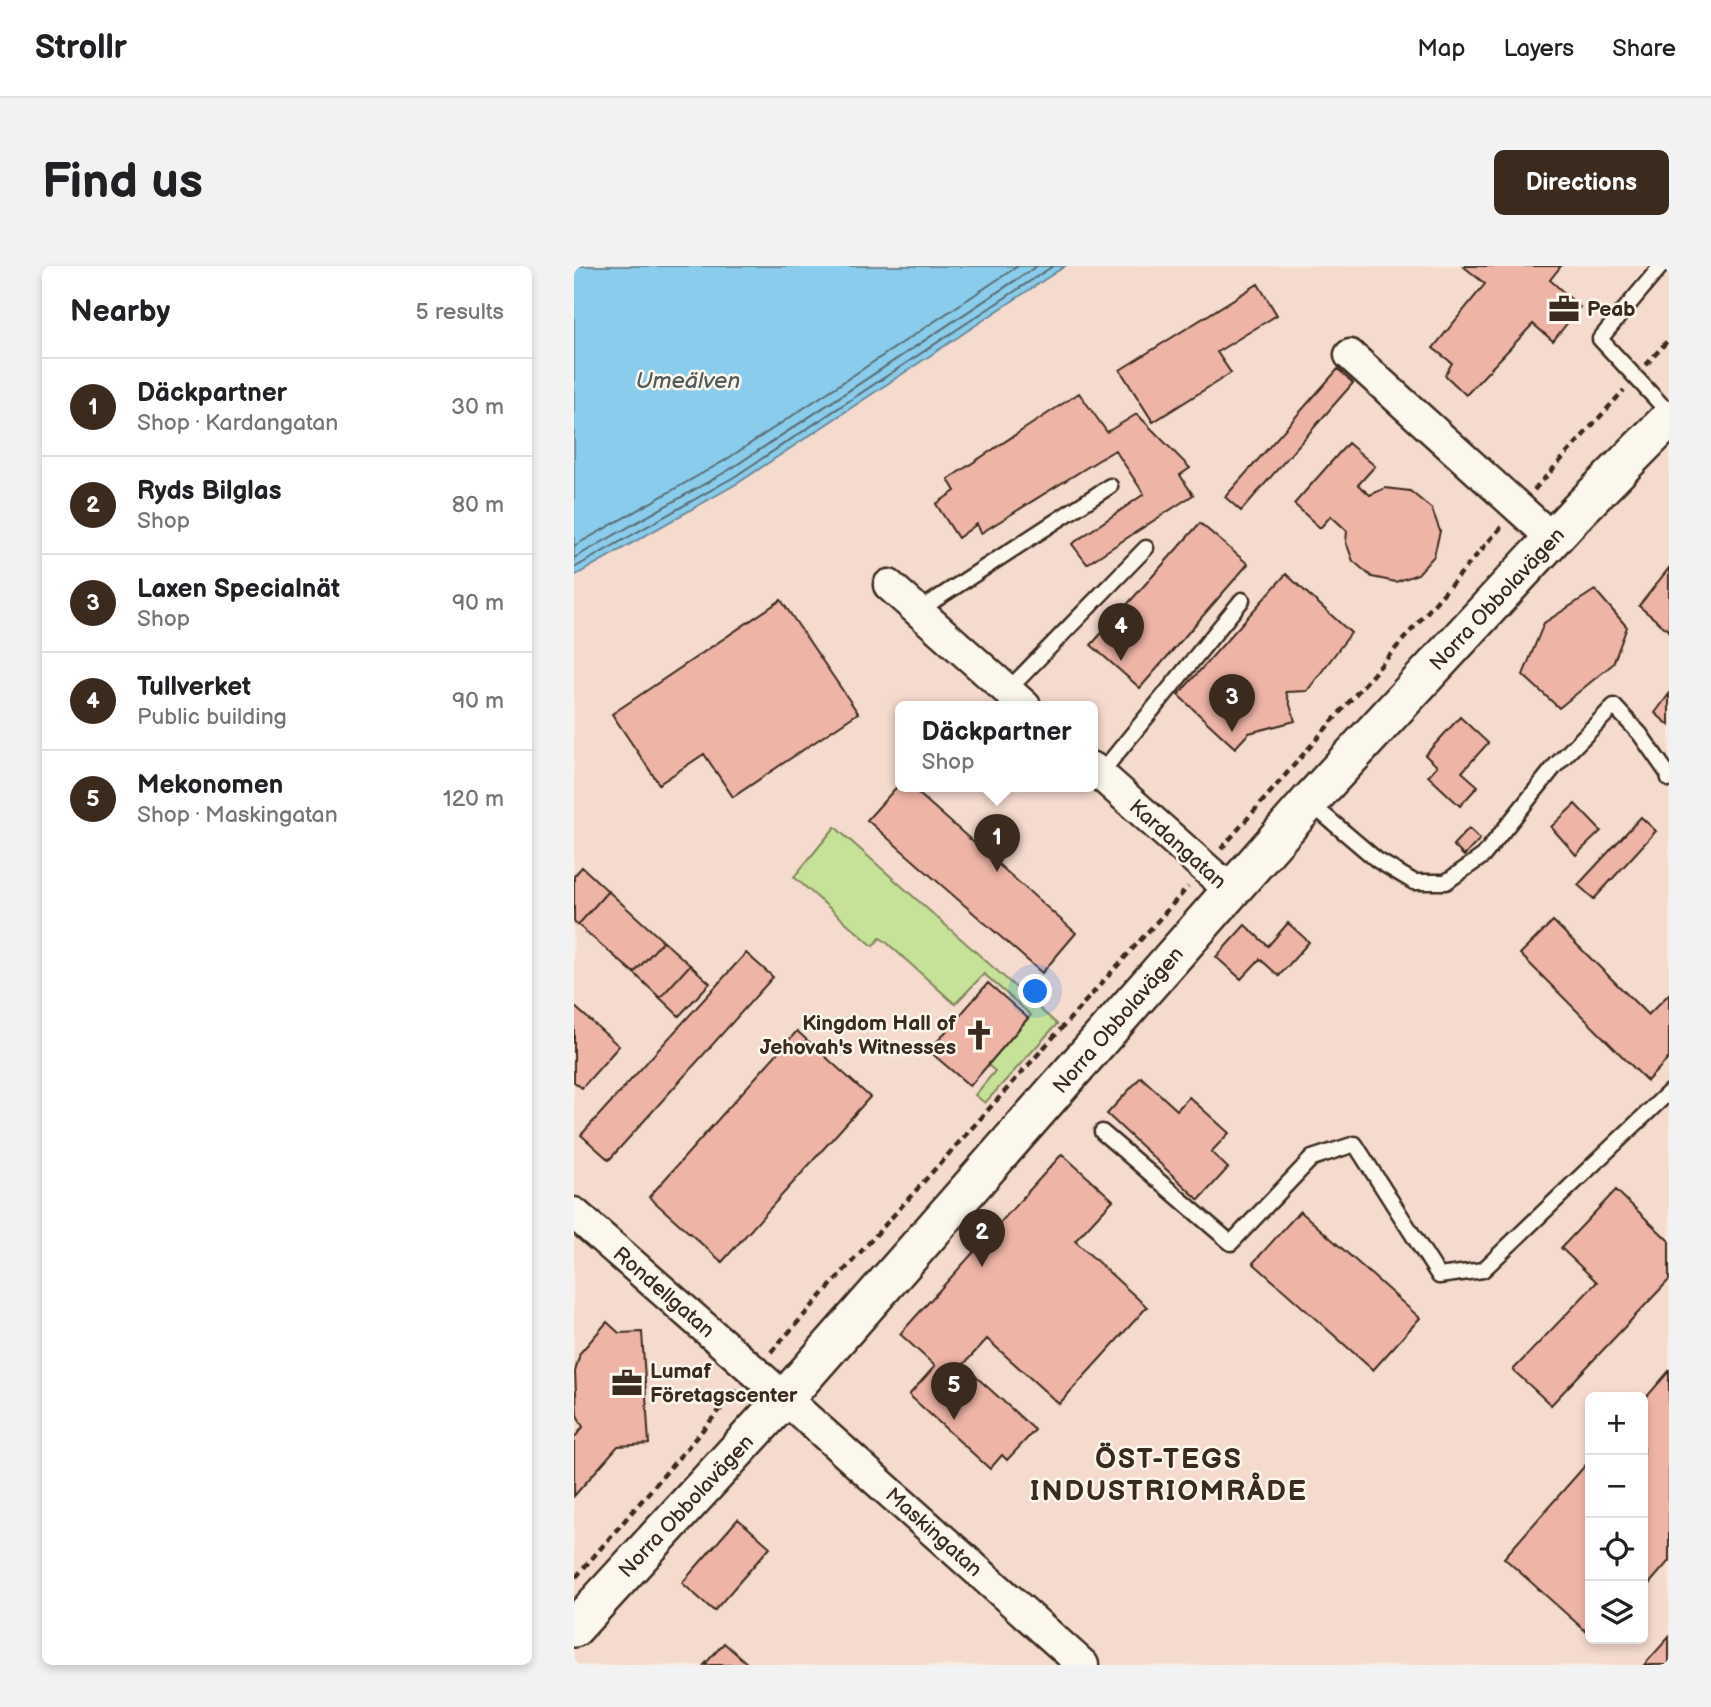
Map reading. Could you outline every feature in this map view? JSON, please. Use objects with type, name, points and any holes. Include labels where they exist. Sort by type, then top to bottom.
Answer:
[{"type":"street","points":[[1350,355],[1553,538]]},
{"type":"street","name":"Norra Obbolavägen","points":[[574,1628],[785,1398],[1218,880],[1309,802],[1553,538],[1669,419]]},
{"type":"street","points":[[889,585],[1016,698]]},
{"type":"street","name":"Kardangatan","points":[[1098,773],[1218,880]]},
{"type":"street","name":"Rondellgatan","points":[[574,1213],[785,1398]]},
{"type":"street","name":"Maskingatan","points":[[785,1398],[1083,1665]]},
{"type":"lane","points":[[1661,266],[1600,339],[1669,413]]},
{"type":"lane","points":[[918,611],[1110,485]]},
{"type":"lane","points":[[1016,698],[1146,548]]},
{"type":"lane","points":[[1098,769],[1242,600]]},
{"type":"lane","points":[[1309,802],[1377,860],[1414,882],[1446,881],[1483,856],[1555,766],[1614,706],[1640,734],[1669,779]]},
{"type":"lane","points":[[1102,1132],[1231,1243],[1312,1158],[1355,1144],[1438,1276],[1483,1270],[1669,1092]]},
{"type":"path","points":[[1642,370],[1669,340]]},
{"type":"path","points":[[574,1579],[754,1371],[1218,880],[1519,507],[1633,380]]},
{"type":"shaded area","points":[[1065,266],[1669,266],[1669,1665],[574,1665],[574,576],[738,483]]},
{"type":"green space","points":[[835,827],[1057,1024],[985,1103],[975,1095],[995,1071],[988,1065],[1031,1015],[984,974],[955,1004],[885,941],[880,938],[873,946],[794,877]]},
{"type":"water","name":"Umeälven","points":[[574,266],[1065,266],[738,483],[574,576]]},
{"type":"building","points":[[1463,266],[1561,266],[1550,280],[1580,307],[1553,341],[1533,324],[1466,395],[1445,375],[1452,363],[1433,348],[1485,284]]},
{"type":"building","points":[[1258,284],[1277,315],[1217,352],[1231,373],[1153,422],[1120,370]]},
{"type":"building","points":[[1338,369],[1353,383],[1241,511],[1225,497]]},
{"type":"building","points":[[1079,393],[1107,432],[1137,414],[1190,468],[1180,475],[1193,495],[1087,564],[1072,544],[1144,494],[1115,450],[981,533],[977,524],[958,538],[936,504],[955,491],[948,479]]},
{"type":"building","points":[[1348,443],[1375,466],[1358,485],[1370,495],[1385,488],[1410,491],[1432,509],[1440,531],[1434,556],[1418,574],[1396,582],[1372,577],[1353,561],[1346,542],[1347,531],[1331,516],[1320,528],[1294,504]]},
{"type":"building","points":[[1200,523],[1248,564],[1140,688],[1091,645]]},
{"type":"building","points":[[1669,568],[1669,631],[1639,606]]},
{"type":"building","points":[[1286,574],[1351,633],[1307,691],[1286,692],[1295,721],[1249,733],[1235,748],[1178,695]]},
{"type":"building","points":[[1595,590],[1627,627],[1613,664],[1559,708],[1523,675],[1544,623]]},
{"type":"building","points":[[781,600],[858,713],[733,797],[704,754],[659,784],[612,714]]},
{"type":"building","points":[[1669,694],[1669,725],[1655,713]]},
{"type":"building","points":[[1460,717],[1488,743],[1462,772],[1478,786],[1460,806],[1428,776],[1437,766],[1425,755]]},
{"type":"building","points":[[895,789],[895,792],[917,792],[1076,933],[1042,973],[867,820]]},
{"type":"building","points":[[1575,804],[1601,831],[1576,855],[1551,827]]},
{"type":"building","points":[[1641,817],[1656,831],[1594,899],[1578,885]]},
{"type":"building","points":[[1469,828],[1480,839],[1464,856],[1453,845]]},
{"type":"building","points":[[582,867],[608,891],[578,925],[574,922],[574,876]]},
{"type":"building","points":[[608,891],[663,941],[634,973],[578,925]]},
{"type":"building","points":[[1553,921],[1648,1015],[1669,994],[1669,1058],[1647,1081],[1520,954]]},
{"type":"building","points":[[1288,923],[1309,942],[1279,976],[1260,959],[1241,979],[1216,957],[1245,925],[1268,946]]},
{"type":"building","points":[[663,941],[690,965],[660,998],[634,973]]},
{"type":"building","points":[[746,953],[773,977],[609,1160],[581,1135]]},
{"type":"building","points":[[690,965],[710,983],[679,1016],[660,998]]},
{"type":"building","name":"Kingdom Hall of Jehovah's Witnesses","points":[[988,983],[1028,1018],[970,1086],[929,1051]]},
{"type":"building","points":[[574,1006],[619,1046],[582,1088],[574,1082]]},
{"type":"building","points":[[797,1031],[870,1097],[722,1262],[649,1197]]},
{"type":"building","points":[[1141,1077],[1177,1110],[1189,1097],[1229,1133],[1211,1152],[1228,1168],[1199,1200],[1107,1114]]},
{"type":"building","points":[[1062,1154],[1113,1200],[1075,1241],[1147,1307],[1059,1404],[987,1339],[963,1365],[1035,1430],[1007,1460],[1002,1455],[990,1469],[909,1395],[935,1366],[900,1334]]},
{"type":"building","points":[[1616,1190],[1669,1241],[1669,1280],[1551,1405],[1513,1370],[1597,1282],[1561,1248]]},
{"type":"building","points":[[1300,1211],[1420,1318],[1373,1370],[1253,1263]]},
{"type":"building","points":[[607,1322],[619,1333],[642,1332],[649,1444],[618,1446],[574,1496],[574,1438],[583,1427],[577,1415],[575,1372],[580,1353]]},
{"type":"building","points":[[1669,1371],[1669,1561],[1648,1585],[1648,1455],[1648,1395]]},
{"type":"building","points":[[1585,1466],[1585,1631],[1504,1558]]},
{"type":"building","points":[[738,1519],[770,1547],[714,1611],[682,1583]]},
{"type":"building","points":[[1669,1637],[1669,1665],[1644,1665]]},
{"type":"building","points":[[724,1643],[749,1665],[704,1665]]},
{"type":"place","name":"Peab","points":[[1564,309]]},
{"type":"place","name":"Tullverket","points":[[1121,661]]},
{"type":"place","name":"Laxen Specialnät","points":[[1232,732]]},
{"type":"place","name":"Däckpartner","points":[[997,872]]},
{"type":"place","name":"Kingdom Hall of Jehovah's Witnesses","points":[[979,1035]]},
{"type":"place","name":"Ryds Bilglas","points":[[982,1267]]},
{"type":"place","name":"Lumaf Företagscenter","points":[[627,1383]]},
{"type":"place","name":"Mekonomen","points":[[954,1420]]},
{"type":"district","name":"ÖST-TEGS INDUSTRIOMRÅDE","points":[[1169,1474]]}]
